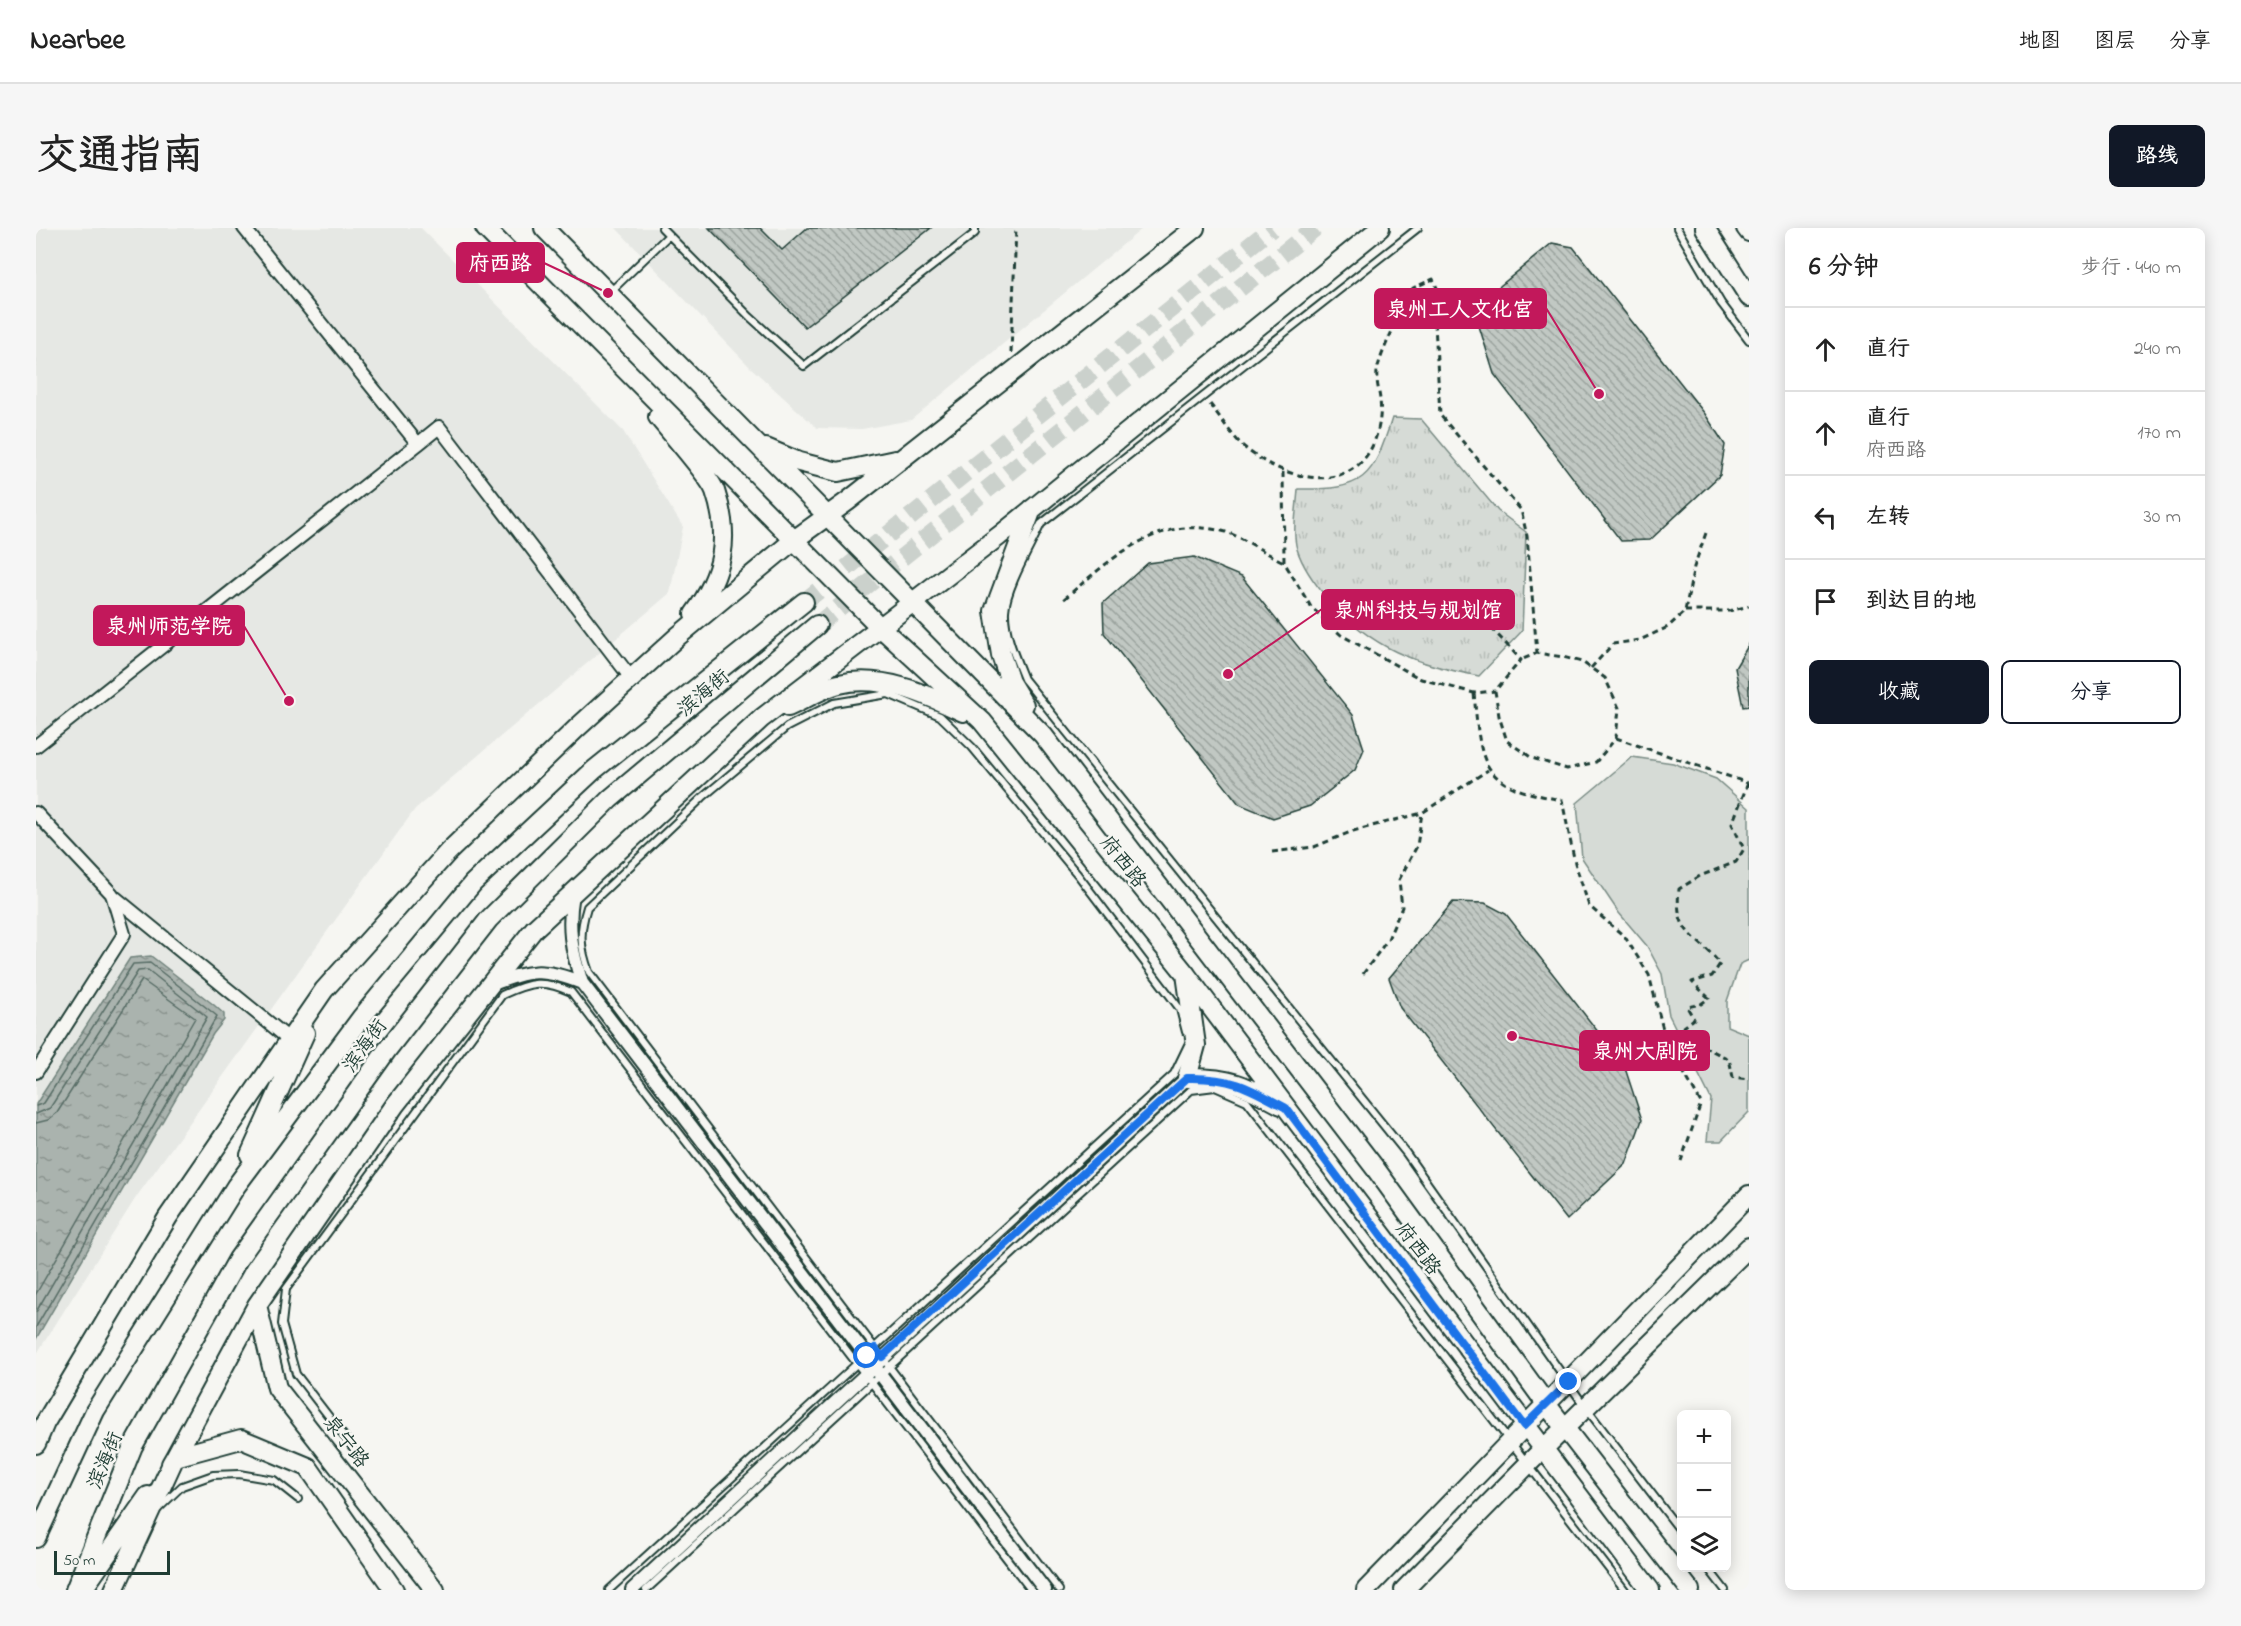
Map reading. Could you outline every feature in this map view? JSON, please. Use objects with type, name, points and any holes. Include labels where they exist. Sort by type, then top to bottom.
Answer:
[{"type":"street","points":[[244,228],[418,444]]},
{"type":"street","name":"府西路","points":[[485,228],[880,627],[982,721],[1185,972],[1524,1426],[1650,1590]]},
{"type":"street","name":"府西路","points":[[544,228],[1043,735],[1375,1168],[1547,1405],[1690,1590]]},
{"type":"street","points":[[36,1444],[45,1423],[168,1217],[324,990],[448,852],[677,637],[794,540],[1195,228]]},
{"type":"street","points":[[114,1590],[175,1457],[257,1305],[394,1105],[534,929],[762,718],[1033,508],[1380,228]]},
{"type":"street","points":[[1705,228],[1749,297]]},
{"type":"street","points":[[1746,228],[1749,232]]},
{"type":"street","points":[[605,350],[715,490],[724,543],[712,589],[677,637]]},
{"type":"street","points":[[36,746],[439,427],[631,678]]},
{"type":"street","points":[[758,444],[799,462],[838,472],[900,459]]},
{"type":"street","points":[[1033,508],[994,610],[1001,655],[1010,682],[1043,735]]},
{"type":"street","name":"滨海街","points":[[36,1538],[95,1411],[236,1186],[361,1018],[473,883],[594,770],[804,602]]},
{"type":"street","name":"滨海街","points":[[75,1590],[133,1446],[238,1259],[394,1041],[489,919],[594,815],[818,625]]},
{"type":"street","points":[[762,718],[839,684],[888,683],[926,694],[982,721]]},
{"type":"street","points":[[36,813],[112,894],[290,1040]]},
{"type":"street","points":[[573,893],[568,922],[572,953],[582,983],[1046,1590]]},
{"type":"street","points":[[36,1072],[124,934],[112,894]]},
{"type":"street","points":[[489,986],[524,972],[552,971],[582,983]]},
{"type":"street","points":[[632,1590],[873,1365],[1187,1078],[1196,1045],[1185,972]]},
{"type":"street","points":[[236,1186],[324,990]]},
{"type":"street","points":[[1187,1078],[1216,1077],[1246,1085],[1286,1108]]},
{"type":"street","points":[[1366,1590],[1749,1195]]},
{"type":"street","points":[[1404,1590],[1529,1463],[1749,1247]]},
{"type":"street","name":"泉宁路","points":[[257,1305],[277,1388],[435,1590]]},
{"type":"street","points":[[82,1590],[175,1457],[241,1439],[308,1467],[394,1590]]},
{"type":"lane","points":[[662,228],[750,317],[804,366],[975,233],[975,228]]},
{"type":"lane","points":[[1418,228],[1041,524],[1019,570],[1005,611],[1012,649],[1024,678],[1406,1153],[1587,1408],[1677,1526]]},
{"type":"lane","points":[[1677,228],[1721,303],[1749,340]]},
{"type":"lane","points":[[608,293],[669,235]]},
{"type":"lane","points":[[646,1590],[873,1365],[1174,1074],[1188,1044],[1180,1009],[1078,875],[972,747],[940,716],[888,694],[834,703],[787,727],[703,797],[588,907],[582,926],[581,950],[589,972],[873,1365],[1031,1590]]},
{"type":"lane","points":[[357,1453],[296,1374],[282,1324],[286,1289],[502,995],[525,984],[551,983],[571,992],[873,1365],[1059,1590]]},
{"type":"lane","points":[[609,1590],[1191,1090],[1215,1087],[1247,1101],[1529,1463],[1624,1590]]},
{"type":"lane","points":[[146,1520],[182,1486],[213,1475],[239,1474],[274,1480],[298,1499]]},
{"type":"lane","points":[[1711,1572],[1725,1590]]},
{"type":"path","points":[[1011,355],[1016,228]]},
{"type":"path","points":[[1204,396],[1242,445],[1263,462],[1283,472],[1316,477],[1338,477],[1356,466],[1369,452],[1378,430],[1381,404],[1377,372],[1413,288],[1433,279],[1445,306],[1435,324],[1440,415],[1521,510],[1527,536],[1537,653]]},
{"type":"path","points":[[1283,472],[1284,562],[1311,607],[1341,635],[1421,679],[1474,693],[1495,691],[1521,660],[1537,653],[1582,662],[1605,678],[1619,708],[1616,738],[1596,762],[1567,769],[1532,758],[1507,741],[1499,716],[1495,691]]},
{"type":"path","points":[[1064,598],[1121,550],[1173,527],[1223,531],[1284,562]]},
{"type":"path","points":[[1592,668],[1613,644],[1640,640],[1668,627],[1685,611],[1694,567],[1707,530]]},
{"type":"path","points":[[1685,611],[1729,611],[1749,606]]},
{"type":"path","points":[[1484,620],[1521,660]]},
{"type":"path","points":[[1474,693],[1479,743],[1488,770],[1504,785],[1535,796],[1562,800],[1575,863],[1589,906],[1625,937],[1649,975],[1666,1041],[1701,1103],[1682,1161]]},
{"type":"path","points":[[1616,738],[1749,784],[1732,824],[1743,849],[1736,862],[1700,876],[1678,889],[1677,909],[1689,936],[1712,954],[1720,964],[1712,976],[1692,982],[1709,998],[1701,1005],[1687,1007],[1694,1019],[1666,1041]]},
{"type":"path","points":[[1272,852],[1314,847],[1353,831],[1422,813],[1488,770]]},
{"type":"path","points":[[1364,974],[1388,939],[1402,907],[1399,880],[1417,846],[1422,813]]},
{"type":"path","points":[[1676,1033],[1729,1059],[1733,1077],[1749,1079]]},
{"type":"shaded area","points":[[36,228],[421,228],[623,431],[683,527],[670,593],[415,809],[137,1196],[36,1355]]},
{"type":"shaded area","points":[[616,228],[1143,228],[911,420],[862,429],[817,428],[750,367]]},
{"type":"green space","points":[[1392,418],[1421,419],[1498,511],[1526,532],[1522,631],[1479,676],[1415,660],[1378,642],[1344,616],[1328,599],[1306,569],[1297,549],[1295,527],[1298,489],[1338,487],[1363,477],[1379,455]]},
{"type":"green space","points":[[1632,757],[1673,763],[1716,779],[1749,808],[1749,960],[1740,964],[1727,1001],[1727,1026],[1749,1035],[1749,1112],[1721,1141],[1707,1141],[1711,1099],[1669,1015],[1662,974],[1647,946],[1619,913],[1582,858],[1577,803]]},
{"type":"water","points":[[151,956],[214,1005],[224,1014],[224,1020],[213,1034],[36,1339],[36,1104],[130,958]]},
{"type":"building","points":[[709,228],[760,228],[782,250],[807,228],[931,228],[805,327]]},
{"type":"building","points":[[1552,243],[1573,247],[1705,414],[1725,445],[1720,475],[1650,540],[1621,541],[1494,374],[1479,326],[1500,286]]},
{"type":"building","points":[[1194,557],[1242,577],[1353,715],[1364,749],[1355,770],[1310,806],[1273,818],[1239,804],[1104,633],[1103,603],[1148,563]]},
{"type":"building","points":[[1749,644],[1749,706],[1743,707],[1735,668]]},
{"type":"building","points":[[1453,902],[1485,903],[1506,914],[1624,1065],[1642,1120],[1626,1164],[1567,1220],[1400,1008],[1389,978]]},
{"type":"tunnel","points":[[804,602],[1272,228]]},
{"type":"tunnel","points":[[817,625],[1315,228]]},
{"type":"place","name":"府西路","points":[[608,293]]},
{"type":"place","name":"泉州工人文化宫","points":[[1599,394]]},
{"type":"place","name":"泉州科技与规划馆","points":[[1228,674]]},
{"type":"place","name":"泉州师范学院","points":[[289,701]]},
{"type":"place","name":"泉州大剧院","points":[[1512,1036]]},
{"type":"route","points":[[867,1356],[875,1348],[882,1357],[1187,1078],[1216,1077],[1246,1085],[1286,1108],[1524,1426],[1569,1382]]}]
